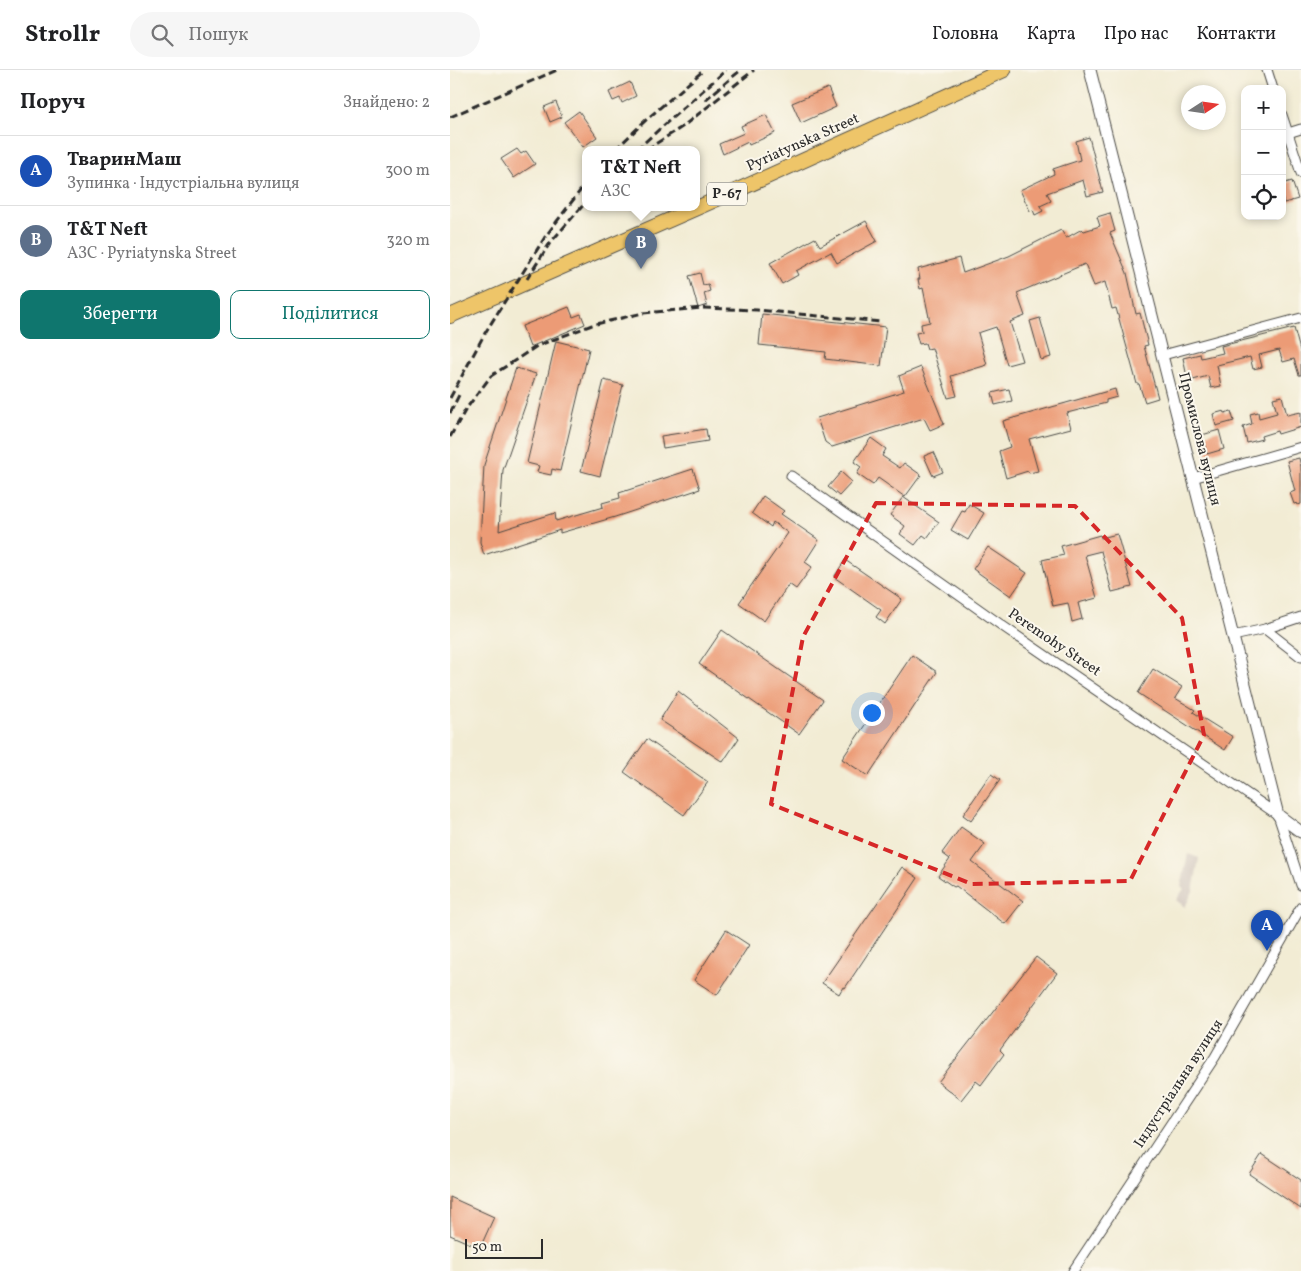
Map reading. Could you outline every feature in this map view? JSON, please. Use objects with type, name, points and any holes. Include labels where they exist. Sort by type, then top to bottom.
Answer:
[{"type":"main road","name":"Pyriatynska Street","points":[[700,205],[1004,70]]},
{"type":"main road","name":"Pyriatynska Street","points":[[450,316],[686,211]]},
{"type":"street","name":"Промислова вулиця","points":[[1090,70],[1278,816]]},
{"type":"street","points":[[1267,70],[1272,85]]},
{"type":"street","points":[[1286,127],[1301,173]]},
{"type":"street","points":[[1288,133],[1301,128]]},
{"type":"street","points":[[1163,355],[1301,318]]},
{"type":"street","points":[[1193,478],[1301,447]]},
{"type":"street","name":"Peremohy Street","points":[[791,476],[972,605],[1301,832]]},
{"type":"street","points":[[1233,636],[1265,629],[1301,617]]},
{"type":"street","points":[[1265,629],[1301,657]]},
{"type":"street","points":[[1278,816],[1301,885]]},
{"type":"street","name":"Індустріальна вулиця","points":[[1074,1271],[1215,1058],[1301,907]]},
{"type":"highlighted area","points":[[876,503],[1075,506],[1182,618],[1204,735],[1130,881],[972,884],[771,804],[803,637]]},
{"type":"shaded area","points":[[1188,854],[1199,858],[1193,891],[1185,907],[1176,900],[1184,889],[1181,887]]},
{"type":"building","points":[[630,82],[636,96],[622,103],[620,98],[613,101],[609,92]]},
{"type":"building","points":[[828,88],[836,107],[801,123],[792,103]]},
{"type":"building","points":[[556,102],[562,117],[550,122],[544,107]]},
{"type":"building","points":[[579,111],[597,137],[582,146],[564,122]]},
{"type":"building","points":[[766,115],[775,133],[749,145],[748,142],[723,154],[719,144],[744,133],[741,126]]},
{"type":"building","points":[[1089,137],[1103,192],[1087,196],[1083,180],[1047,193],[1051,201],[1040,206],[1043,211],[1035,215],[1033,210],[1030,211],[1020,190],[1054,174],[1053,169],[1080,160],[1076,141]]},
{"type":"building","points":[[517,149],[521,154],[526,151],[535,164],[514,178],[501,159]]},
{"type":"building","points":[[1292,181],[1298,199],[1286,202],[1286,183]]},
{"type":"building","points":[[1110,213],[1115,231],[1110,233],[1127,273],[1136,314],[1140,313],[1148,345],[1144,346],[1158,398],[1145,402],[1139,384],[1137,384],[1116,308],[1112,309],[1105,282],[1094,286],[1085,264],[1017,293],[1025,316],[1010,322],[1022,361],[1007,365],[996,327],[978,333],[987,365],[951,376],[957,396],[948,398],[932,348],[927,349],[925,343],[919,344],[916,333],[922,332],[921,324],[930,322],[923,288],[920,289],[918,269],[959,258],[963,273],[1009,256],[1061,230],[1066,238],[1082,229],[1084,231],[1100,226],[1097,217]]},
{"type":"building","points":[[866,221],[877,241],[837,263],[831,252],[796,271],[798,275],[782,284],[770,263],[815,238],[820,246]]},
{"type":"building","points":[[700,273],[703,285],[708,284],[710,291],[704,293],[707,305],[698,308],[689,276]]},
{"type":"building","points":[[569,307],[573,317],[581,314],[585,324],[530,347],[522,326]]},
{"type":"building","points":[[762,314],[886,327],[881,366],[825,359],[826,352],[759,345]]},
{"type":"building","points":[[1040,318],[1051,357],[1041,360],[1030,321]]},
{"type":"building","points":[[1294,328],[1301,354],[1301,375],[1299,375],[1294,359],[1283,362],[1279,350],[1259,355],[1262,367],[1253,369],[1250,357],[1217,365],[1221,386],[1211,388],[1208,376],[1193,380],[1192,376],[1187,377],[1183,358],[1200,354],[1201,358],[1223,353],[1221,346]]},
{"type":"building","points":[[556,341],[589,349],[560,471],[552,469],[551,475],[537,472],[539,466],[527,463]]},
{"type":"building","points":[[921,367],[944,424],[930,430],[924,418],[832,447],[825,442],[817,418],[904,391],[899,376]]},
{"type":"building","points":[[516,368],[536,374],[503,470],[499,531],[555,513],[556,521],[603,507],[602,503],[620,498],[619,493],[693,469],[700,489],[615,517],[560,533],[560,530],[484,555],[480,542],[484,465]]},
{"type":"building","points":[[604,380],[623,385],[600,476],[581,471]]},
{"type":"building","points":[[1009,389],[1012,401],[995,405],[992,393]]},
{"type":"building","points":[[1115,389],[1117,397],[1106,400],[1106,403],[1067,413],[1071,428],[1029,439],[1038,471],[1029,473],[1028,471],[1006,478],[999,451],[1010,447],[1003,421]]},
{"type":"building","points":[[1282,396],[1287,415],[1301,412],[1301,427],[1278,434],[1277,431],[1261,436],[1262,439],[1247,443],[1243,427],[1252,424],[1250,414],[1258,412],[1259,418],[1277,413],[1273,398]]},
{"type":"building","points":[[1224,411],[1225,413],[1231,411],[1234,421],[1216,426],[1213,414]]},
{"type":"building","points":[[706,429],[708,441],[663,448],[661,436]]},
{"type":"building","points":[[1219,430],[1224,449],[1207,454],[1202,435]]},
{"type":"building","points":[[871,438],[886,449],[882,456],[900,468],[904,463],[921,475],[905,497],[878,478],[873,485],[857,474],[861,467],[854,462]]},
{"type":"building","points":[[934,452],[943,472],[933,476],[924,456]]},
{"type":"building","points":[[1299,458],[1301,467],[1301,504],[1298,505],[1297,503],[1294,504],[1290,493],[1295,491],[1287,461]]},
{"type":"building","points":[[841,472],[852,482],[839,496],[828,487]]},
{"type":"building","points":[[763,496],[784,511],[781,514],[819,540],[805,562],[812,567],[796,589],[789,584],[764,621],[739,603],[788,533],[773,522],[771,527],[752,513]]},
{"type":"building","points":[[903,497],[939,522],[927,538],[923,535],[915,545],[900,534],[905,526],[890,515]]},
{"type":"building","points":[[969,504],[984,513],[968,540],[951,530],[962,511],[965,512]]},
{"type":"building","points":[[1117,534],[1132,587],[1112,592],[1101,551],[1085,555],[1097,598],[1078,603],[1082,619],[1072,622],[1068,603],[1053,606],[1042,560],[1064,555],[1061,546],[1100,535],[1101,538]]},
{"type":"building","points":[[988,547],[1027,573],[1011,596],[973,569]]},
{"type":"building","points":[[845,560],[902,599],[885,624],[876,617],[881,610],[834,577]]},
{"type":"building","points":[[722,630],[823,700],[799,734],[699,664]]},
{"type":"building","points":[[912,655],[937,672],[868,776],[842,759]]},
{"type":"building","points":[[1153,669],[1182,687],[1175,698],[1195,710],[1193,712],[1233,737],[1225,750],[1138,693]]},
{"type":"building","points":[[678,691],[739,738],[723,762],[660,720]]},
{"type":"building","points":[[647,739],[708,782],[684,815],[624,772]]},
{"type":"building","points":[[991,774],[1000,780],[971,821],[963,815]]},
{"type":"building","points":[[961,827],[985,844],[972,862],[1023,901],[1005,924],[956,886],[954,887],[938,876],[950,859],[942,853]]},
{"type":"building","points":[[902,867],[918,878],[845,988],[843,987],[839,994],[822,983]]},
{"type":"building","points":[[726,930],[749,945],[717,995],[694,980]]},
{"type":"building","points":[[1036,957],[1057,973],[1000,1050],[1004,1054],[981,1085],[976,1081],[961,1100],[938,1082]]},
{"type":"building","points":[[1262,1154],[1301,1180],[1301,1209],[1249,1174]]},
{"type":"building","points":[[450,1197],[494,1217],[480,1248],[450,1235]]},
{"type":"railway","points":[[450,117],[557,70]]},
{"type":"railway","points":[[619,146],[647,119],[704,70]]},
{"type":"railway","points":[[640,146],[726,70]]},
{"type":"railway","points":[[705,100],[741,70]]},
{"type":"railway","points":[[652,146],[682,127],[754,70]]},
{"type":"railway","points":[[450,398],[485,333],[545,237],[582,188]]},
{"type":"railway","points":[[527,279],[550,243],[582,207]]},
{"type":"railway","points":[[450,437],[466,409],[491,376],[537,346],[592,325],[643,313],[703,308],[757,310],[882,322]]},
{"type":"railway","points":[[450,413],[460,393]]},
{"type":"place","name":"T&T Neft","points":[[641,269]]},
{"type":"place","name":"ТваринМаш","points":[[1267,951]]}]
